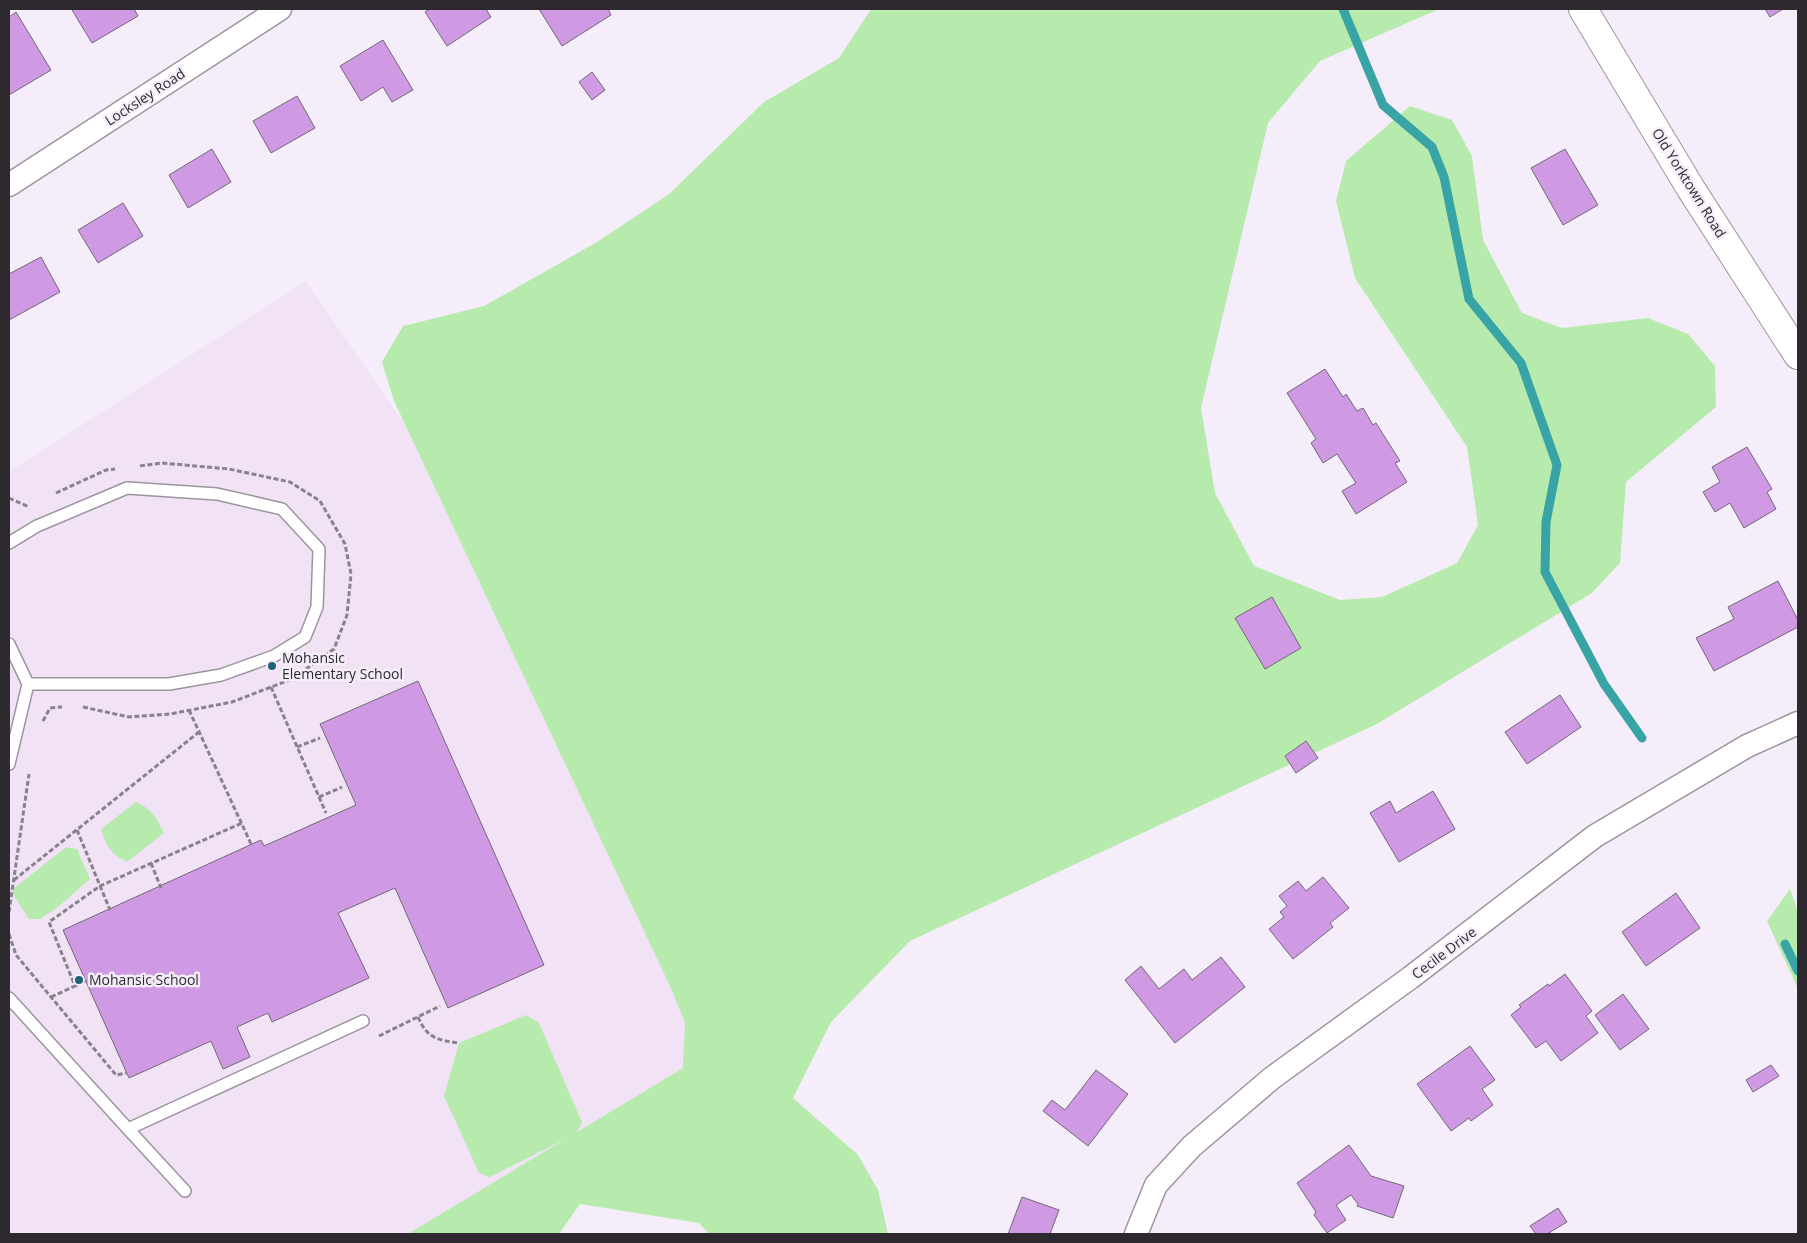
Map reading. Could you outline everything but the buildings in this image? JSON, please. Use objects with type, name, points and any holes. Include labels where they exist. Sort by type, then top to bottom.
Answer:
[{"type":"main road","name":"Old Yorktown Road","points":[[1583,9],[1692,189],[1798,355]]},
{"type":"street","name":"Locksley Road","points":[[9,185],[280,9]]},
{"type":"street","name":"Cecile Drive","points":[[1136,1234],[1156,1185],[1192,1146],[1272,1078],[1410,978],[1595,836],[1747,746],[1798,723]]},
{"type":"lane","points":[[9,543],[37,526],[127,488],[217,494],[282,508],[319,549],[317,607],[305,637],[274,656],[221,675],[169,684],[28,684]]},
{"type":"lane","points":[[9,644],[28,684],[14,725],[9,764]]},
{"type":"lane","points":[[9,998],[184,1191]]},
{"type":"lane","points":[[128,1129],[363,1021]]},
{"type":"path","points":[[77,706],[129,717],[170,714],[232,702],[292,680],[334,649],[347,616],[352,574],[345,544],[320,501],[290,482],[229,469],[162,463],[134,466]]},
{"type":"path","points":[[51,495],[106,470],[115,468]]},
{"type":"path","points":[[9,498],[28,507],[35,503]]},
{"type":"path","points":[[271,687],[326,813]]},
{"type":"path","points":[[40,725],[50,708],[68,706]]},
{"type":"path","points":[[189,710],[252,846]]},
{"type":"path","points":[[13,880],[199,732]]},
{"type":"path","points":[[297,747],[320,738]]},
{"type":"path","points":[[9,912],[29,772]]},
{"type":"path","points":[[319,797],[342,787]]},
{"type":"path","points":[[75,986],[48,922],[100,886],[242,823]]},
{"type":"path","points":[[77,830],[110,910]]},
{"type":"path","points":[[151,863],[161,888]]},
{"type":"path","points":[[9,934],[16,954],[116,1075],[126,1073]]},
{"type":"path","points":[[51,996],[85,982]]},
{"type":"path","points":[[363,1021],[372,1039],[440,1006]]},
{"type":"path","points":[[418,1017],[424,1030],[438,1040],[459,1043]]},
{"type":"shaded area","name":"Mohansic Elementary School","points":[[306,281],[466,514],[722,1077],[471,1234],[9,1234],[9,472]]},
{"type":"green space","points":[[871,9],[1439,9],[1320,61],[1268,123],[1201,408],[1215,493],[1254,566],[1340,600],[1382,597],[1457,563],[1478,525],[1467,447],[1355,278],[1336,201],[1346,161],[1410,106],[1452,120],[1472,156],[1483,240],[1522,313],[1562,328],[1648,318],[1688,334],[1715,366],[1716,407],[1626,482],[1620,563],[1592,593],[1377,724],[910,941],[831,1022],[793,1098],[858,1155],[878,1190],[888,1234],[709,1234],[699,1223],[580,1204],[559,1234],[408,1234],[567,1138],[490,1177],[479,1173],[444,1096],[459,1043],[526,1015],[539,1023],[582,1122],[577,1132],[683,1068],[685,1023],[670,986],[394,401],[382,362],[403,326],[484,306],[597,242],[668,195],[764,102],[839,58]]},
{"type":"green space","points":[[136,802],[153,814],[164,833],[127,862],[110,849],[101,829]]},
{"type":"green space","points":[[66,847],[77,849],[90,879],[57,908],[40,919],[29,919],[14,896],[13,889]]},
{"type":"green space","points":[[1790,889],[1798,912],[1798,989],[1767,921]]},
{"type":"waterway","points":[[1343,9],[1383,105],[1432,147],[1444,177],[1469,299],[1521,363],[1557,465],[1546,522],[1545,572],[1604,684],[1642,738]]},
{"type":"waterway","points":[[1785,944],[1798,971]]},
{"type":"place","name":"Mohansic Elementary School","points":[[272,666]]},
{"type":"place","name":"Mohansic School","points":[[79,980]]}]
